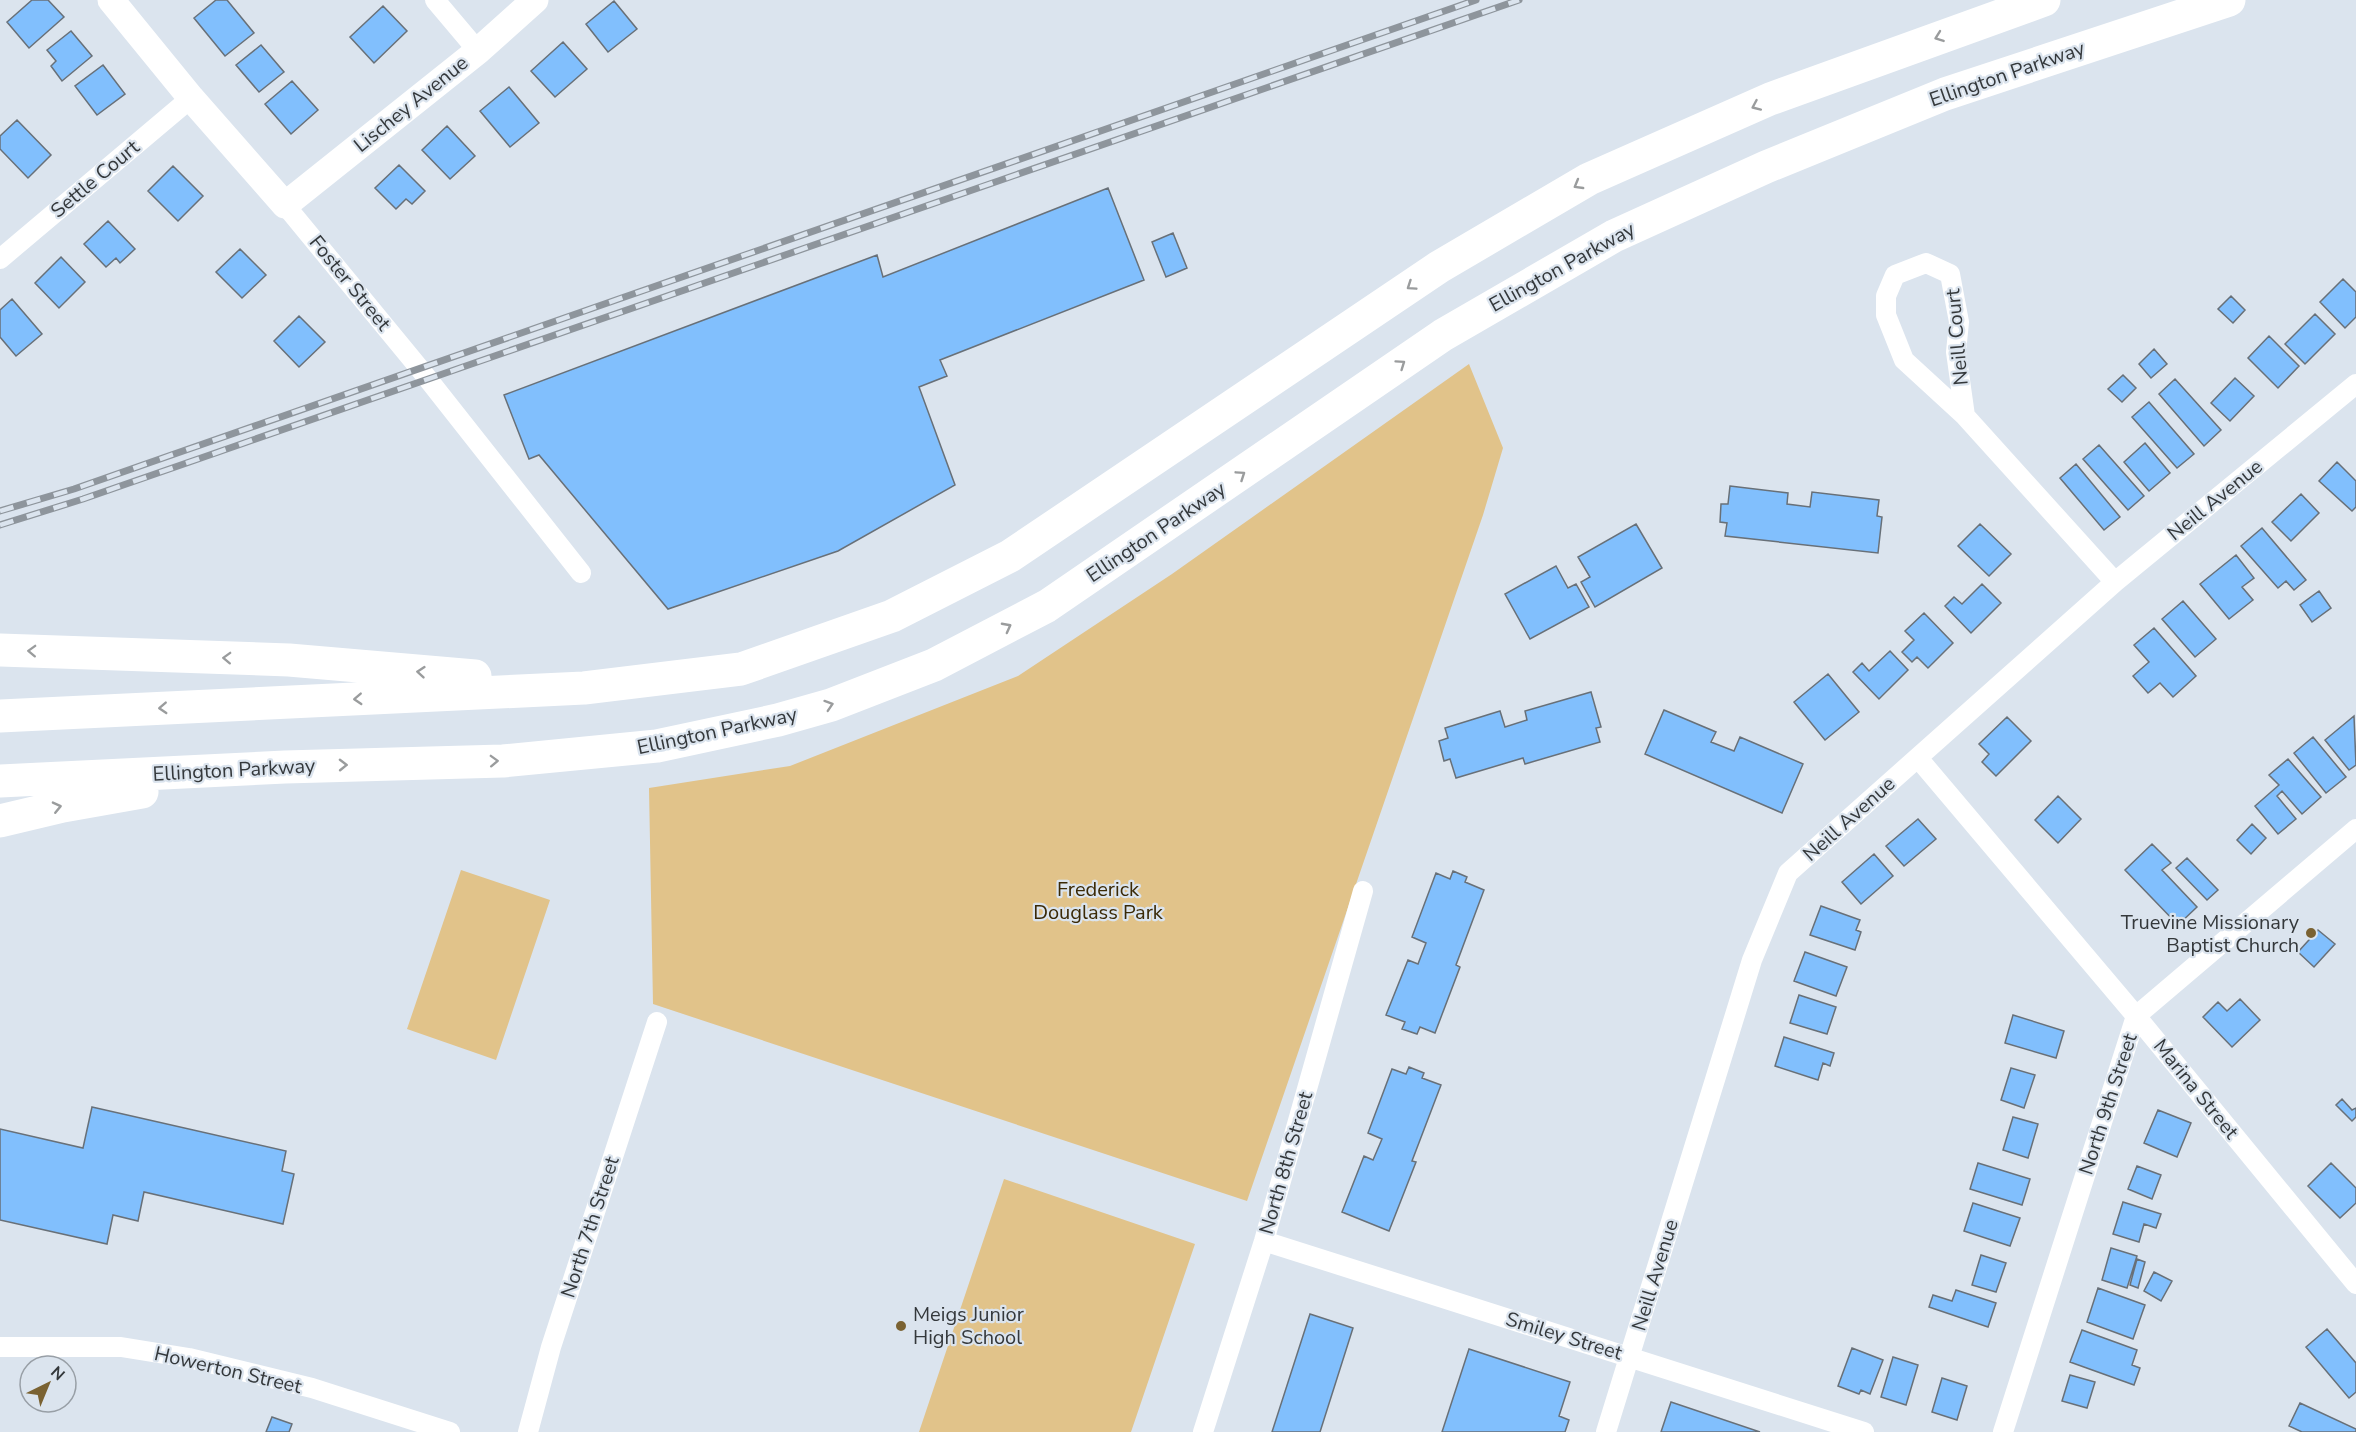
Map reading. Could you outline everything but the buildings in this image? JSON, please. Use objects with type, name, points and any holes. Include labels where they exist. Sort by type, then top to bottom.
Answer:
[{"type":"highway","points":[[1994,17],[2022,0]]},
{"type":"highway","points":[[0,716],[584,688],[741,669],[892,616],[1010,556],[1439,267],[1588,179],[1770,99],[2044,0]]},
{"type":"highway","name":"Ellington Parkway","points":[[0,782],[285,767],[503,761],[657,746],[778,720],[821,708],[934,665],[1047,606],[1443,335],[1614,236],[1766,167],[1945,94],[2229,0]]},
{"type":"highway","points":[[0,650],[289,660],[584,688]]},
{"type":"highway","points":[[0,821],[63,806],[285,767]]},
{"type":"street","name":"Foster Street","points":[[111,0],[190,98],[285,205],[420,369],[581,573]]},
{"type":"street","points":[[435,0],[478,51]]},
{"type":"street","name":"Lischey Avenue","points":[[285,205],[478,51],[535,0]]},
{"type":"street","name":"Settle Court","points":[[0,259],[190,98]]},
{"type":"street","name":"Neill Court","points":[[1965,416],[1956,352],[1959,322],[1950,274],[1926,263],[1895,275],[1886,296],[1886,315],[1904,360],[1965,416],[2115,582]]},
{"type":"street","name":"Neill Avenue","points":[[1606,1432],[1752,960],[1788,873],[2115,582],[2356,384]]},
{"type":"street","name":"Marina Street","points":[[1918,758],[2354,1277]]},
{"type":"street","name":"North 9th Street","points":[[2003,1432],[2136,1016],[2356,829]]},
{"type":"street","name":"North 8th Street","points":[[1203,1432],[1264,1241],[1363,891]]},
{"type":"street","name":"North 7th Street","points":[[528,1432],[551,1347],[657,1022]]},
{"type":"street","name":"Smiley Street","points":[[1264,1241],[1864,1432]]},
{"type":"street","name":"Howerton Street","points":[[0,1347],[121,1347],[189,1358],[312,1388],[450,1432]]},
{"type":"green space","name":"Frederick Douglass Park","points":[[1469,364],[1503,448],[1483,515],[1247,1201],[653,1004],[649,788],[790,766],[1018,676],[1172,574]]},
{"type":"green space","points":[[461,870],[550,900],[496,1060],[407,1029]]},
{"type":"green space","points":[[1004,1179],[1195,1244],[1131,1432],[919,1432]]},
{"type":"railway","points":[[0,511],[74,489],[1476,0]]},
{"type":"railway","points":[[0,525],[83,499],[1519,0]]},
{"type":"place","name":"Truevine Missionary Baptist Church","points":[[2311,933]]},
{"type":"place","name":"Meigs Junior High School","points":[[901,1326]]}]
